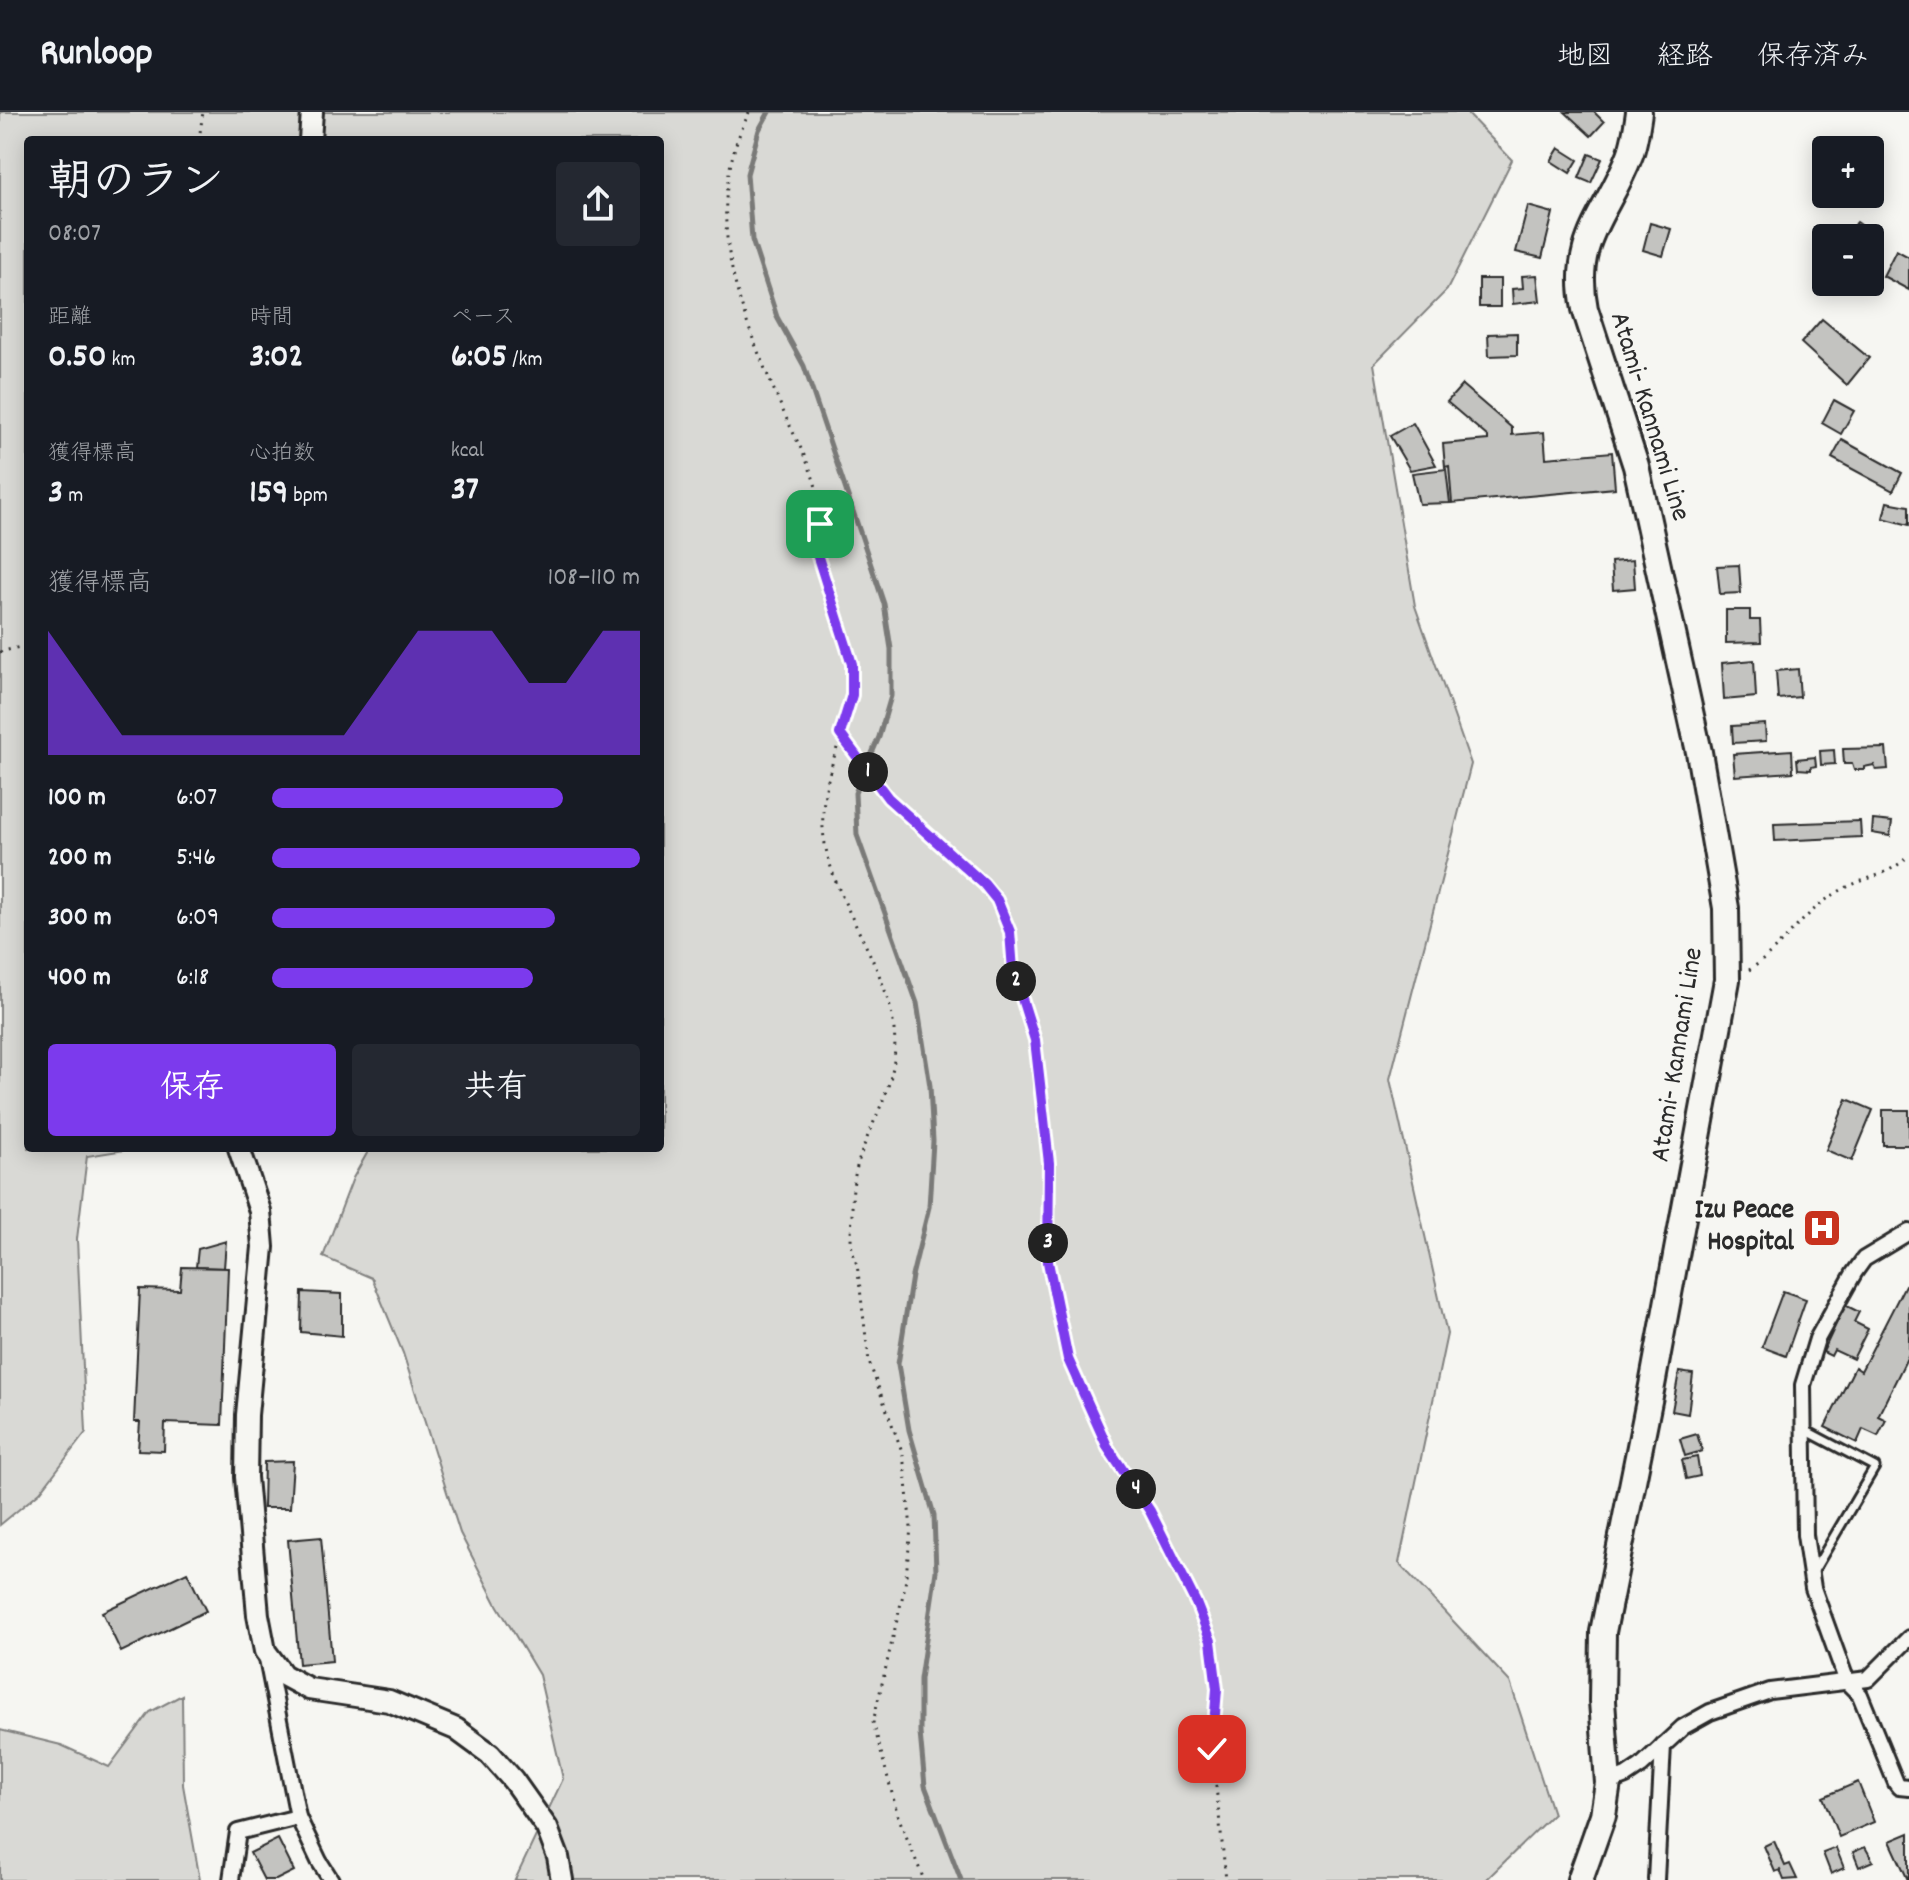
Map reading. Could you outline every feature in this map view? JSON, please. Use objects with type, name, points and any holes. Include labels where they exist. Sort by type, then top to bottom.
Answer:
[{"type":"main road","name":"Atami- Kannami Line","points":[[1580,1880],[1594,1844],[1608,1783],[1602,1701],[1603,1632],[1727,980],[1726,908],[1696,737],[1636,466],[1589,322],[1581,285],[1584,249],[1630,155],[1639,112]]},
{"type":"street","points":[[310,136],[312,112]]},
{"type":"street","points":[[240,1152],[260,1211],[263,1247],[247,1415],[246,1477],[258,1615],[298,1817],[331,1880]]},
{"type":"street","points":[[1909,1232],[1864,1259],[1833,1306],[1817,1339],[1803,1385],[1805,1535],[1821,1614],[1847,1682],[1860,1695],[1896,1783],[1899,1787],[1909,1788]]},
{"type":"street","points":[[1608,1783],[1641,1766],[1690,1722],[1753,1695],[1792,1687],[1863,1681],[1873,1676],[1909,1638]]},
{"type":"street","points":[[265,1651],[283,1675],[309,1689],[389,1701],[456,1729],[490,1754],[547,1828],[558,1857],[562,1880]]},
{"type":"street","points":[[1656,1880],[1663,1745]]},
{"type":"street","points":[[231,1880],[238,1832],[298,1817]]},
{"type":"lane","points":[[1803,1429],[1875,1467],[1811,1575]]},
{"type":"path","points":[[200,136],[203,112]]},
{"type":"path","points":[[749,112],[733,152],[724,225],[735,289],[757,353],[806,459],[817,491],[820,524],[817,554],[852,664],[852,695],[823,794],[824,838],[850,916],[886,986],[894,1026],[894,1061],[888,1085],[854,1179],[850,1237],[852,1256],[857,1264],[869,1362],[903,1454],[911,1528],[905,1586],[873,1722],[898,1816],[924,1880]]},
{"type":"path","points":[[0,652],[24,646]]},
{"type":"path","points":[[840,734],[888,798],[984,884],[997,900],[1010,932],[1013,970],[1035,1040],[1049,1163],[1048,1262],[1068,1359],[1108,1448],[1150,1511],[1196,1603],[1211,1641],[1217,1689],[1212,1749],[1226,1880]]},
{"type":"path","points":[[1727,980],[1765,959],[1831,896],[1882,875],[1909,855]]},
{"type":"shaded area","points":[[0,112],[1466,112],[1512,160],[1447,290],[1374,364],[1415,606],[1471,764],[1390,1079],[1447,1334],[1399,1563],[1510,1682],[1553,1814],[1486,1880],[515,1880],[563,1779],[539,1675],[496,1603],[460,1533],[403,1353],[372,1278],[323,1257],[353,1178],[368,1152],[664,1152],[664,136],[24,136],[24,1152],[112,1152],[87,1156],[77,1239],[86,1432],[40,1492],[0,1525]]},
{"type":"shaded area","points":[[182,1695],[183,1785],[200,1880],[0,1880],[0,1730],[61,1745],[109,1767],[150,1712]]},
{"type":"building","points":[[1565,112],[1594,112],[1604,122],[1591,136]]},
{"type":"building","points":[[1559,148],[1578,160],[1570,173],[1551,161]]},
{"type":"building","points":[[1589,154],[1602,159],[1591,183],[1579,178]]},
{"type":"building","points":[[1528,206],[1553,213],[1542,258],[1516,252]]},
{"type":"building","points":[[1650,223],[1671,229],[1663,256],[1643,250]]},
{"type":"building","points":[[1896,250],[1909,257],[1909,290],[1884,274]]},
{"type":"building","points":[[1537,275],[1540,301],[1513,304],[1512,289],[1523,288],[1522,276]]},
{"type":"building","points":[[1479,279],[1500,279],[1500,307],[1479,307]]},
{"type":"building","points":[[1822,319],[1869,358],[1847,385],[1801,343]]},
{"type":"building","points":[[1517,333],[1517,355],[1489,356],[1488,334]]},
{"type":"building","points":[[1462,385],[1512,428],[1512,435],[1544,432],[1546,458],[1612,452],[1615,488],[1452,503],[1449,466],[1445,467],[1443,444],[1488,440],[1447,402]]},
{"type":"building","points":[[1834,400],[1854,411],[1841,434],[1822,423]]},
{"type":"building","points":[[1413,423],[1436,465],[1410,470],[1390,436]]},
{"type":"building","points":[[1842,440],[1902,473],[1893,491],[1832,458]]},
{"type":"building","points":[[1446,469],[1450,503],[1419,504],[1412,473]]},
{"type":"building","points":[[1887,502],[1909,506],[1909,525],[1883,518]]},
{"type":"building","points":[[1633,560],[1635,588],[1613,590],[1611,562]]},
{"type":"building","points":[[1739,565],[1741,593],[1720,594],[1717,566]]},
{"type":"building","points":[[1726,610],[1750,610],[1750,620],[1760,620],[1761,642],[1726,643]]},
{"type":"building","points":[[1754,660],[1756,697],[1724,700],[1722,663]]},
{"type":"building","points":[[1798,669],[1800,697],[1778,699],[1776,671]]},
{"type":"building","points":[[1765,724],[1766,741],[1733,743],[1732,726]]},
{"type":"building","points":[[1886,748],[1888,769],[1876,770],[1874,765],[1864,767],[1864,770],[1854,770],[1852,764],[1844,764],[1843,749]]},
{"type":"building","points":[[1792,750],[1793,772],[1735,776],[1733,754]]},
{"type":"building","points":[[1834,750],[1835,764],[1821,765],[1820,751]]},
{"type":"building","points":[[1815,757],[1816,766],[1811,770],[1798,769],[1797,759]]},
{"type":"building","points":[[1873,820],[1892,822],[1890,836],[1872,833]]},
{"type":"building","points":[[1860,821],[1861,837],[1775,841],[1774,824]]},
{"type":"building","points":[[1847,1099],[1873,1110],[1852,1161],[1826,1150]]},
{"type":"building","points":[[1883,1110],[1909,1110],[1909,1145],[1883,1145]]},
{"type":"building","points":[[226,1241],[224,1268],[196,1267],[198,1249]]},
{"type":"building","points":[[182,1267],[228,1268],[222,1425],[165,1423],[164,1451],[138,1450],[140,1422],[134,1422],[140,1289],[180,1290]]},
{"type":"building","points":[[1905,1285],[1909,1287],[1909,1354],[1878,1416],[1886,1420],[1878,1436],[1863,1429],[1857,1443],[1825,1427],[1855,1367],[1861,1371]]},
{"type":"building","points":[[1783,1291],[1806,1299],[1786,1356],[1762,1347]]},
{"type":"building","points":[[302,1292],[342,1294],[342,1336],[301,1332]]},
{"type":"building","points":[[1845,1305],[1859,1312],[1854,1322],[1868,1329],[1853,1359],[1834,1350],[1831,1356],[1823,1352]]},
{"type":"building","points":[[1679,1372],[1693,1374],[1688,1414],[1672,1411]]},
{"type":"building","points":[[1697,1434],[1702,1451],[1685,1456],[1680,1439]]},
{"type":"building","points":[[1697,1457],[1700,1476],[1686,1479],[1682,1460]]},
{"type":"building","points":[[293,1461],[290,1508],[263,1508],[264,1462]]},
{"type":"building","points":[[321,1537],[332,1661],[299,1664],[288,1540]]},
{"type":"building","points":[[187,1572],[206,1611],[121,1652],[102,1612]]},
{"type":"building","points":[[1858,1782],[1874,1822],[1839,1837],[1823,1797]]},
{"type":"building","points":[[1909,1833],[1909,1880],[1908,1880],[1890,1841]]},
{"type":"building","points":[[278,1839],[294,1871],[276,1880],[264,1880],[250,1853]]},
{"type":"building","points":[[1774,1841],[1785,1866],[1790,1864],[1797,1879],[1784,1880],[1780,1870],[1775,1872],[1764,1846]]},
{"type":"building","points":[[1865,1847],[1873,1861],[1859,1867],[1853,1852]]},
{"type":"building","points":[[1836,1848],[1844,1868],[1831,1874],[1823,1853]]},
{"type":"waterway","points":[[769,112],[759,130],[747,174],[752,240],[777,317],[804,366],[884,604],[891,649],[891,696],[879,737],[855,793],[857,835],[917,1003],[930,1086],[933,1141],[929,1207],[912,1276],[898,1364],[909,1430],[934,1515],[936,1571],[920,1679],[920,1733],[925,1786],[961,1880]]},
{"type":"place","name":"Izu Peace Hospital","points":[[1822,1228]]},
{"type":"route","points":[[820,524],[817,554],[852,664],[852,695],[840,734],[888,798],[984,884],[997,900],[1010,932],[1013,970],[1035,1040],[1049,1163],[1048,1262],[1068,1359],[1108,1448],[1150,1511],[1196,1603],[1211,1641],[1217,1689],[1212,1749]]}]
